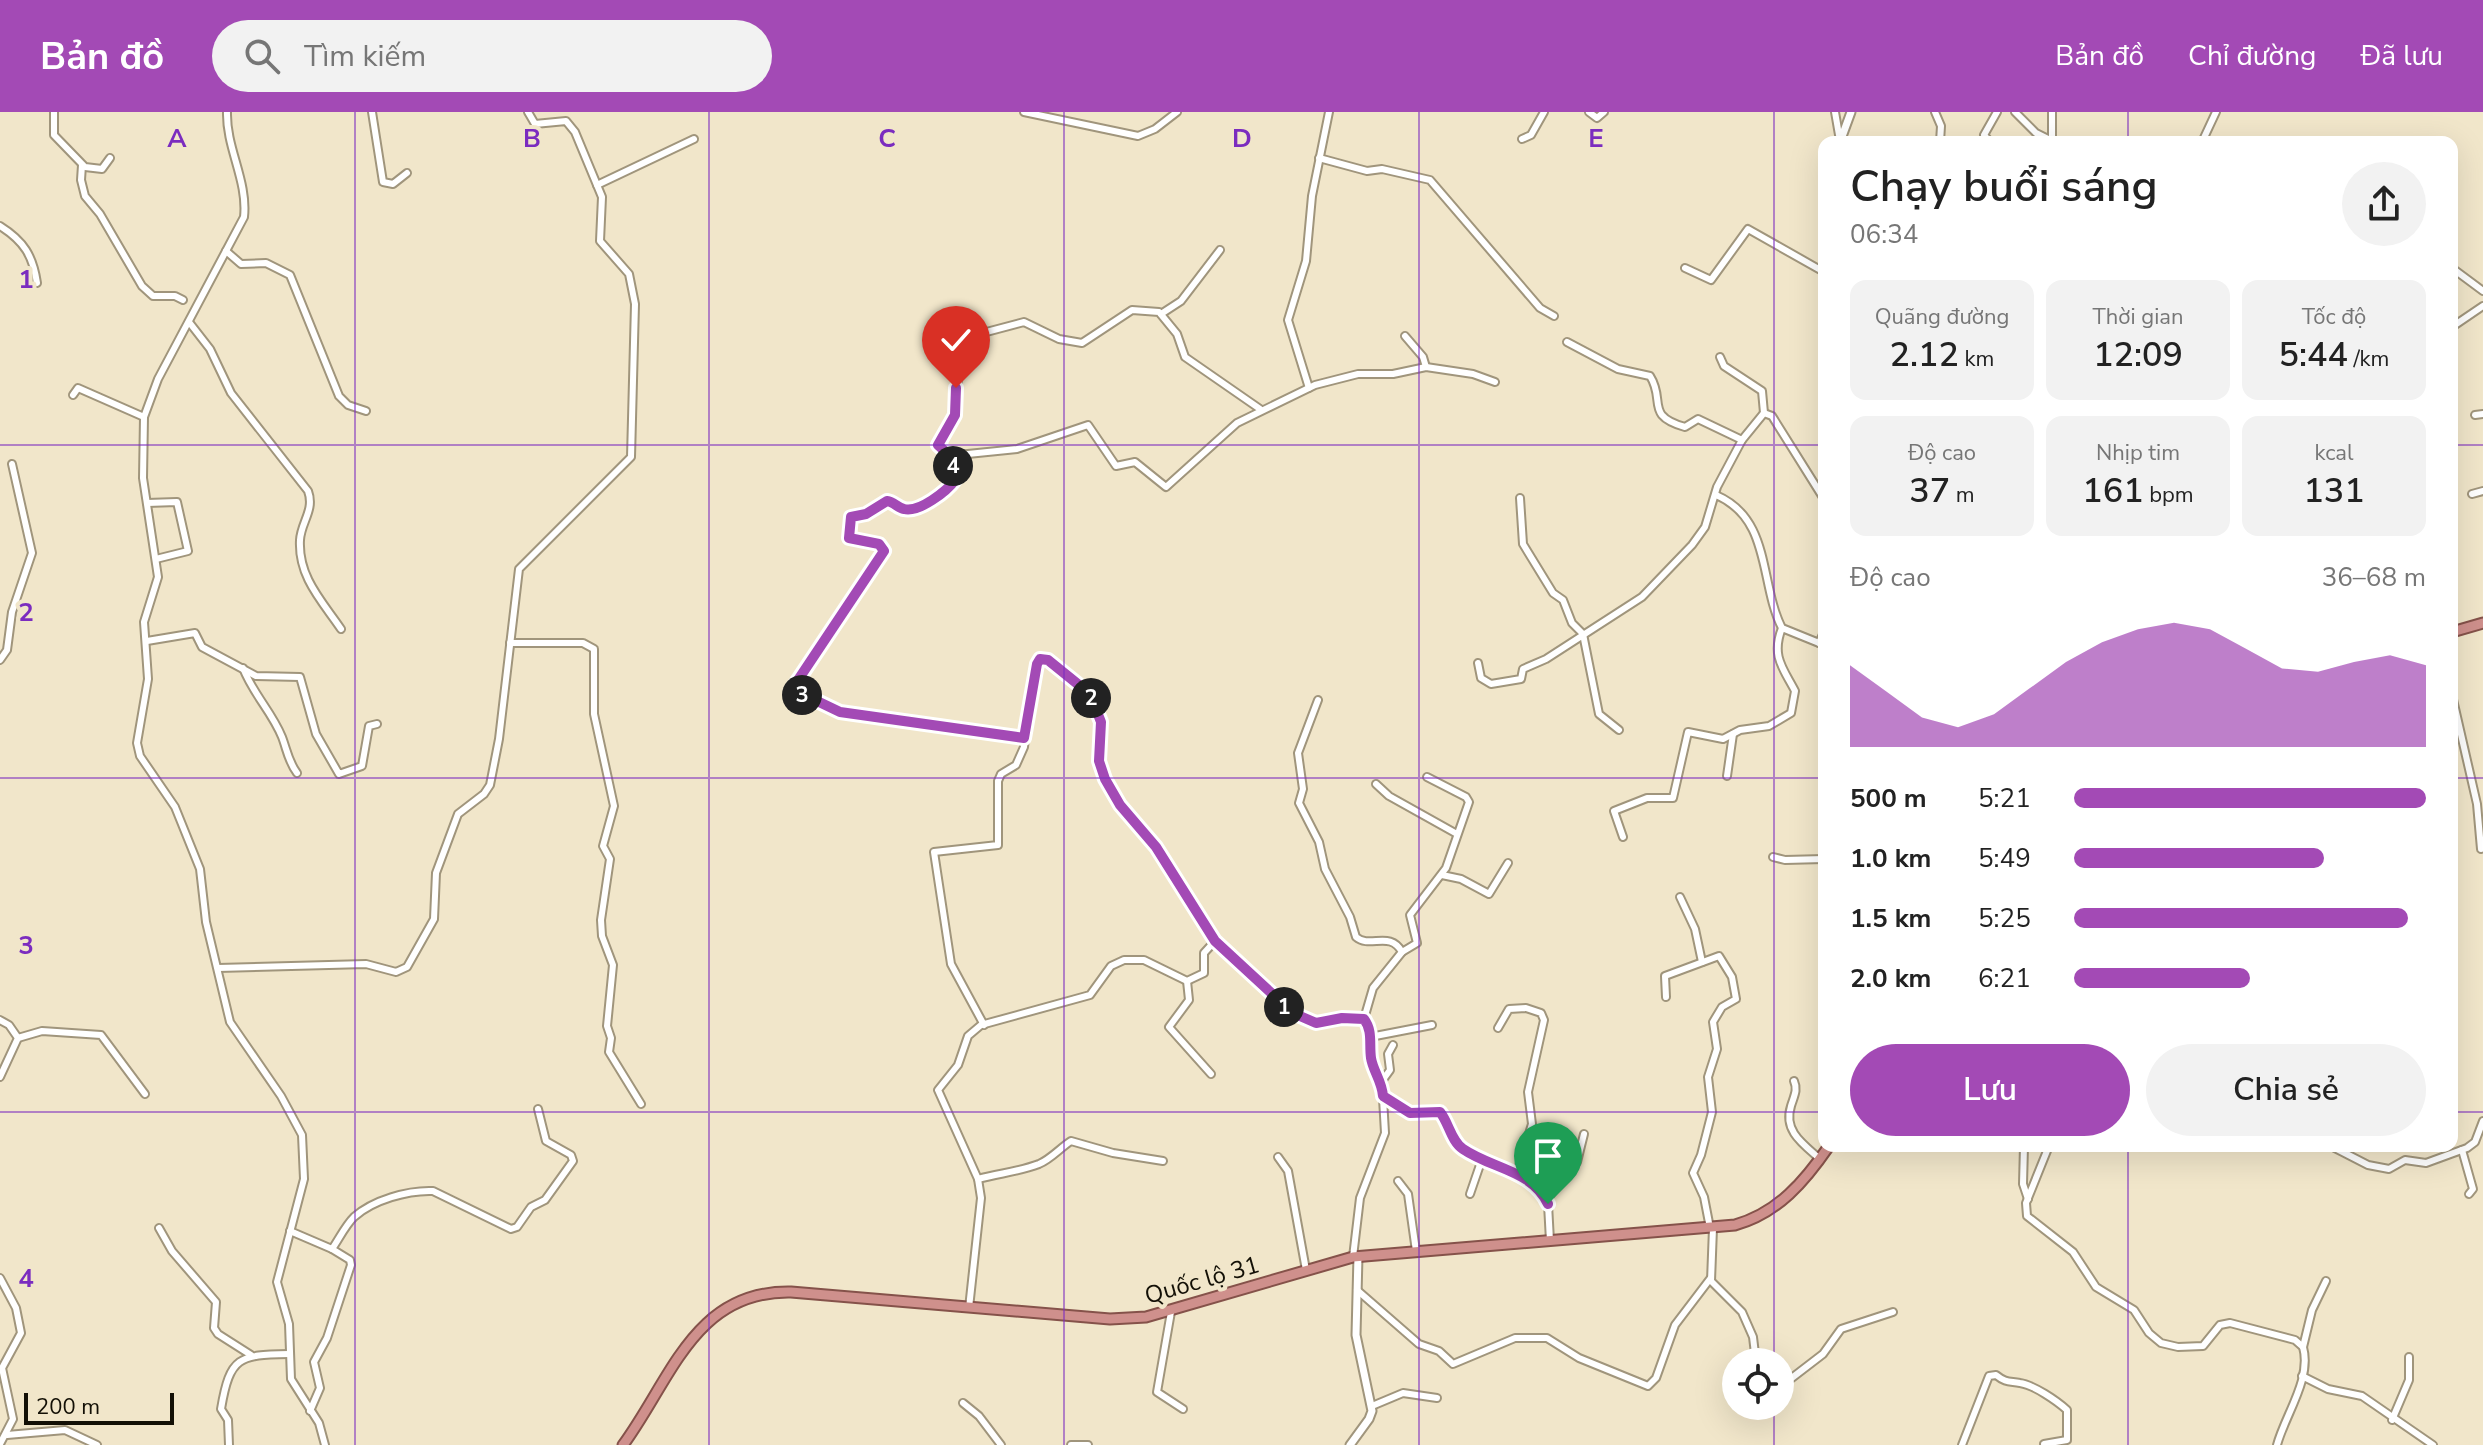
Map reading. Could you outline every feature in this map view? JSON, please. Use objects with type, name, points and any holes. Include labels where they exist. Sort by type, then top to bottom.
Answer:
[{"type":"highway","points":[[2458,630],[2483,623]]},
{"type":"highway","name":"Quốc lộ 31","points":[[623,1445],[689,1342],[705,1323],[741,1300],[761,1293],[791,1292],[1115,1319],[1171,1312],[1355,1257],[1712,1228],[1763,1215],[1796,1188],[1825,1152]]},
{"type":"street","points":[[54,112],[54,135],[82,165],[102,169],[110,158]]},
{"type":"street","points":[[227,112],[228,135],[245,205],[242,222],[158,379],[144,417],[147,503],[157,586],[144,622],[148,679],[138,723],[137,747],[175,807],[200,869],[206,922],[224,1005],[233,1029],[281,1096],[302,1135],[304,1179],[277,1276],[289,1324],[291,1379],[321,1427],[325,1445]]},
{"type":"street","points":[[372,112],[383,182],[393,184],[407,173]]},
{"type":"street","points":[[218,968],[366,964],[396,972],[407,967],[434,919],[436,873],[458,814],[484,794],[490,785],[519,569],[626,466],[633,450],[636,313],[629,274],[599,239],[603,202],[571,125],[563,121],[537,125],[528,112]]},
{"type":"street","points":[[1024,112],[1138,136],[1150,133],[1177,112]]},
{"type":"street","points":[[1309,388],[1288,320],[1306,261],[1319,158],[1329,112]]},
{"type":"street","points":[[1522,139],[1531,135],[1544,112]]},
{"type":"street","points":[[1589,112],[1597,118],[1604,112]]},
{"type":"street","points":[[1835,112],[1840,136]]},
{"type":"street","points":[[1841,136],[1851,112]]},
{"type":"street","points":[[1935,112],[1941,126],[1940,136]]},
{"type":"street","points":[[1985,136],[1997,112]]},
{"type":"street","points":[[2015,112],[2042,136]]},
{"type":"street","points":[[2052,112],[2052,136]]},
{"type":"street","points":[[2205,136],[2216,112]]},
{"type":"street","points":[[597,185],[694,139]]},
{"type":"street","points":[[1319,158],[1359,170],[1392,171],[1432,181],[1540,308],[1554,316]]},
{"type":"street","points":[[82,165],[81,180],[85,196],[100,214],[142,286],[153,296],[175,296],[183,300]]},
{"type":"street","points":[[0,226],[13,234],[32,256],[37,283]]},
{"type":"street","points":[[1685,268],[1711,280],[1748,229],[1818,269]]},
{"type":"street","points":[[1024,738],[840,712],[792,689],[884,551],[879,544],[849,538],[851,517],[866,514],[887,501],[908,510],[941,494],[955,480],[948,456],[938,442],[956,410],[958,342],[963,336],[980,336],[1024,322],[1059,339],[1082,343],[1132,310],[1161,314],[1181,301],[1220,250]]},
{"type":"street","points":[[226,251],[241,264],[266,263],[290,275],[339,396],[348,405],[366,411]]},
{"type":"street","points":[[2458,272],[2483,291]]},
{"type":"street","points":[[2458,323],[2483,306]]},
{"type":"street","points":[[1161,314],[1175,332],[1185,357],[1260,409]]},
{"type":"street","points":[[189,322],[210,349],[231,393],[308,491],[310,508],[300,540],[304,574],[341,629]]},
{"type":"street","points":[[1405,336],[1423,357],[1426,367]]},
{"type":"street","points":[[1567,342],[1618,369],[1650,376],[1660,414],[1671,422],[1685,427],[1698,419],[1742,440]]},
{"type":"street","points":[[1478,663],[1483,679],[1504,685],[1521,679],[1523,669],[1546,659],[1642,597],[1700,536],[1742,440],[1764,413],[1762,391],[1724,366],[1720,357]]},
{"type":"street","points":[[948,456],[1017,449],[1088,425],[1116,466],[1135,462],[1166,487],[1222,434],[1260,409],[1309,388],[1358,374],[1393,374],[1426,367],[1473,374],[1495,382]]},
{"type":"street","points":[[73,395],[78,388],[144,417]]},
{"type":"street","points":[[1764,413],[1772,416],[1818,489]]},
{"type":"street","points":[[0,660],[7,650],[12,612],[32,553],[12,464]]},
{"type":"street","points":[[2472,494],[2483,491]]},
{"type":"street","points":[[1623,837],[1614,811],[1647,798],[1673,798],[1687,733],[1713,739],[1772,725],[1793,709],[1795,691],[1777,661],[1782,628],[1769,595],[1765,558],[1757,535],[1732,506],[1716,495]]},
{"type":"street","points":[[1520,498],[1523,544],[1553,593],[1563,600],[1572,623],[1583,634],[1599,714],[1619,730]]},
{"type":"street","points":[[147,503],[177,502],[188,551],[156,559]]},
{"type":"street","points":[[1782,628],[1818,642]]},
{"type":"street","points":[[147,641],[195,633],[202,647],[258,677],[300,677],[316,734],[339,774],[362,766],[369,726],[377,724]]},
{"type":"street","points":[[510,643],[583,643],[594,649],[594,714],[614,806],[603,846],[610,862],[601,920],[602,936],[613,965],[607,1026],[611,1038],[609,1052],[641,1104]]},
{"type":"street","points":[[984,1025],[951,964],[934,852],[998,845],[998,781],[1001,774],[1018,762],[1037,664],[1046,659],[1090,694],[1101,722],[1099,761],[1105,779],[1120,805],[1156,847],[1215,941],[1293,1013],[1316,1023],[1342,1018],[1364,1019]]},
{"type":"street","points":[[243,668],[252,692],[282,735],[290,762],[297,773]]},
{"type":"street","points":[[1318,700],[1298,753],[1303,789],[1300,808],[1319,842],[1325,869],[1350,917],[1356,937],[1363,942],[1386,939],[1402,952]]},
{"type":"street","points":[[2458,721],[2477,804],[2481,849]]},
{"type":"street","points":[[1727,776],[1733,734]]},
{"type":"street","points":[[1350,1445],[1369,1419],[1372,1406],[1356,1335],[1355,1257],[1360,1198],[1385,1133],[1382,1081],[1371,1060],[1370,1037],[1364,1019],[1373,988],[1402,952],[1417,942],[1411,912],[1442,875],[1468,800],[1427,777]]},
{"type":"street","points":[[1376,784],[1389,796],[1457,834]]},
{"type":"street","points":[[1773,857],[1785,860],[1818,859]]},
{"type":"street","points":[[1442,875],[1461,879],[1489,894],[1508,863]]},
{"type":"street","points":[[1680,897],[1695,929],[1702,962]]},
{"type":"street","points":[[1187,981],[1204,973],[1204,953],[1215,941]]},
{"type":"street","points":[[1357,1290],[1419,1344],[1439,1351],[1453,1364],[1517,1337],[1544,1337],[1579,1358],[1648,1386],[1660,1371],[1675,1325],[1710,1279],[1712,1228],[1704,1197],[1693,1173],[1706,1141],[1712,1112],[1708,1077],[1717,1049],[1713,1022],[1722,1007],[1737,998],[1732,977],[1722,957],[1664,977],[1666,997]]},
{"type":"street","points":[[969,1309],[980,1212],[978,1179],[938,1090],[958,1065],[968,1036],[984,1025],[1090,995],[1111,966],[1124,960],[1144,960],[1187,981]]},
{"type":"street","points":[[1187,981],[1189,1000],[1169,1027],[1211,1074]]},
{"type":"street","points":[[1498,1028],[1509,1009],[1532,1009],[1541,1013],[1544,1020],[1528,1092],[1532,1124],[1517,1173]]},
{"type":"street","points":[[0,1020],[9,1025],[18,1038]]},
{"type":"street","points":[[1370,1037],[1432,1025]]},
{"type":"street","points":[[0,1077],[18,1038],[42,1031],[101,1035],[145,1094]]},
{"type":"street","points":[[1382,1081],[1390,1070],[1388,1054],[1393,1045]]},
{"type":"street","points":[[1794,1081],[1796,1087],[1789,1113],[1790,1128],[1820,1159]]},
{"type":"street","points":[[1383,1096],[1410,1113],[1440,1112],[1456,1143],[1482,1159],[1517,1173],[1546,1200],[1550,1241]]},
{"type":"street","points":[[332,1249],[358,1214],[414,1191],[433,1191],[511,1229],[517,1227],[531,1207],[545,1200],[573,1161],[571,1155],[546,1141],[538,1109]]},
{"type":"street","points":[[2458,1151],[2475,1142],[2483,1121]]},
{"type":"street","points":[[1546,1200],[1577,1162],[1584,1134]]},
{"type":"street","points":[[978,1179],[1007,1176],[1019,1167],[1041,1163],[1071,1141],[1113,1153],[1163,1161]]},
{"type":"street","points":[[2462,1150],[2473,1189],[2469,1194]]},
{"type":"street","points":[[2024,1152],[2023,1184],[2028,1199]]},
{"type":"street","points":[[2047,1152],[2028,1199],[2026,1211],[2029,1218],[2073,1252],[2096,1287],[2134,1310],[2149,1333],[2161,1343],[2178,1347],[2203,1346],[2220,1325],[2230,1323],[2295,1340],[2303,1347]]},
{"type":"street","points":[[2344,1152],[2382,1170],[2405,1160],[2426,1163],[2456,1152]]},
{"type":"street","points":[[1278,1157],[1288,1171],[1306,1270]]},
{"type":"street","points":[[1470,1194],[1482,1159]]},
{"type":"street","points":[[1398,1181],[1408,1194],[1416,1251]]},
{"type":"street","points":[[159,1228],[172,1251],[216,1302],[214,1328],[218,1334],[251,1355],[289,1354]]},
{"type":"street","points":[[290,1231],[332,1249],[350,1260],[351,1265],[331,1315],[327,1338],[314,1362],[320,1388],[310,1411]]},
{"type":"street","points":[[0,1278],[16,1308],[20,1327],[20,1336],[5,1360],[1,1374],[13,1419],[0,1444]]},
{"type":"street","points":[[1710,1279],[1742,1312],[1754,1348]]},
{"type":"street","points":[[2277,1445],[2302,1376],[2303,1347],[2314,1306],[2326,1281]]},
{"type":"street","points":[[1171,1312],[1157,1392],[1183,1409]]},
{"type":"street","points":[[1794,1376],[1823,1354],[1841,1329],[1893,1312]]},
{"type":"street","points":[[229,1445],[228,1420],[221,1409],[229,1373],[251,1355]]},
{"type":"street","points":[[2392,1420],[2409,1380],[2409,1357]]},
{"type":"street","points":[[1962,1445],[1989,1376],[1995,1375],[2006,1383],[2020,1383],[2049,1395],[2067,1410],[2067,1440],[2044,1444]]},
{"type":"street","points":[[2302,1376],[2328,1389],[2359,1395],[2433,1445]]},
{"type":"street","points":[[1372,1406],[1403,1393],[1437,1398]]},
{"type":"street","points":[[963,1403],[979,1416],[1001,1445]]},
{"type":"street","points":[[7,1435],[57,1429],[97,1445]]},
{"type":"street","points":[[1071,1445],[1088,1445]]},
{"type":"route","points":[[956,388],[955,415],[938,445],[948,454],[954,467],[955,480],[941,494],[913,508],[905,510],[887,501],[866,514],[851,517],[847,528],[849,538],[871,541],[879,544],[884,551],[792,689],[840,712],[922,721],[989,735],[1024,738],[1037,664],[1040,659],[1048,660],[1090,694],[1101,722],[1099,761],[1105,779],[1120,805],[1156,847],[1183,895],[1215,941],[1271,996],[1310,1022],[1364,1019],[1370,1029],[1371,1060],[1382,1081],[1383,1096],[1410,1113],[1440,1112],[1456,1143],[1474,1155],[1517,1173],[1542,1193],[1548,1204]]}]
